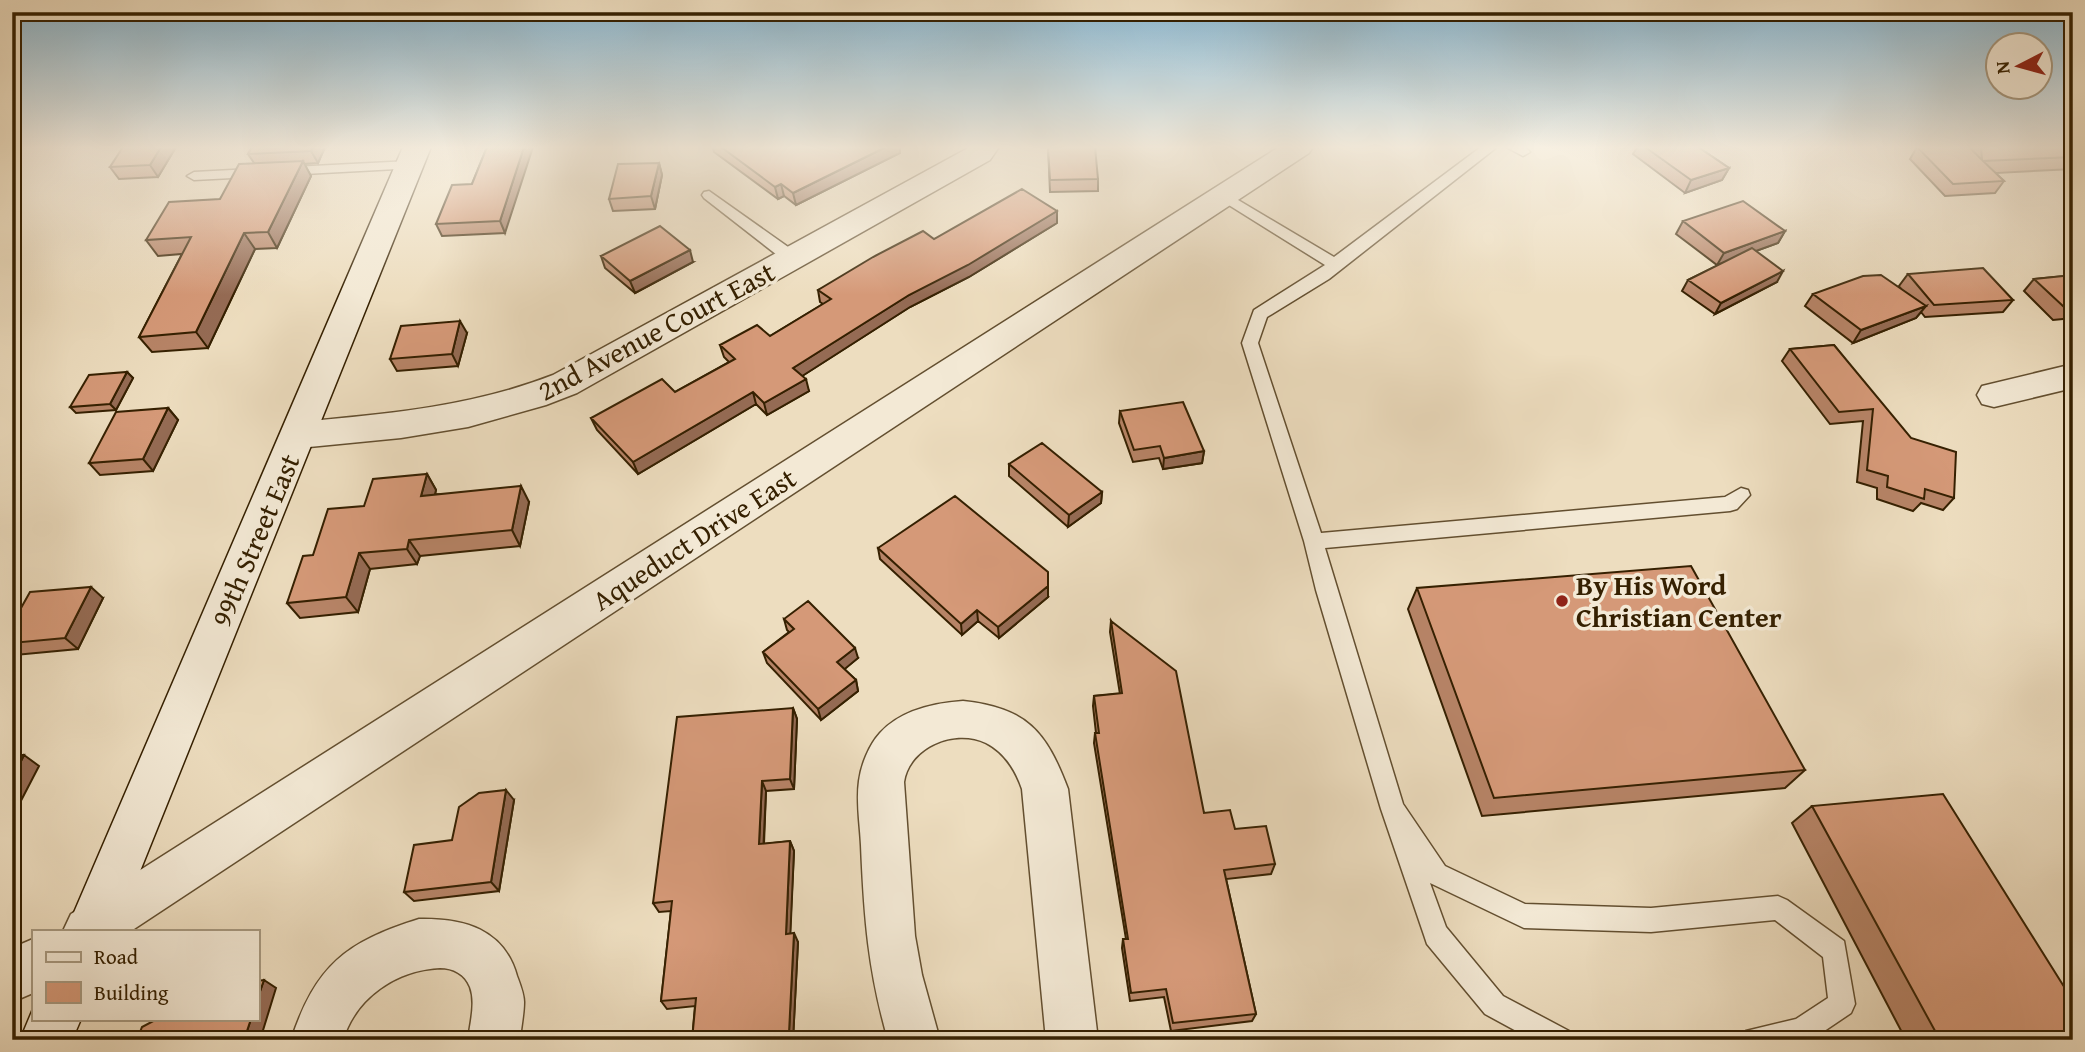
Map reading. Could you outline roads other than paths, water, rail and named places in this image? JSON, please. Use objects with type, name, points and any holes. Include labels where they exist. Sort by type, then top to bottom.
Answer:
[{"type":"street","name":"99th Street East","points":[[90,930],[397,196]]},
{"type":"street","name":"2nd Avenue Court East","points":[[299,435],[424,422],[495,410],[530,399],[565,384],[904,196]]},
{"type":"street","name":"Aqueduct Drive East","points":[[90,930],[1223,197]]},
{"type":"street","points":[[1994,395],[2073,376]]},
{"type":"street","points":[[914,1040],[898,984],[890,937],[881,795],[883,767],[894,746],[914,730],[935,723],[967,720],[988,722],[1016,739],[1036,762],[1045,789],[1072,1040]]},
{"type":"street","points":[[317,1040],[324,1017],[337,995],[356,976],[377,960],[400,949],[422,943],[443,942],[463,947],[481,957],[493,974],[499,994],[499,1018],[494,1040]]},
{"type":"street","points":[[12,977],[32,965]]},
{"type":"street","points":[[46,1040],[55,1020]]},
{"type":"lane","points":[[710,196],[792,258]]},
{"type":"lane","points":[[1425,196],[1323,275],[1260,314],[1250,343],[1314,541],[1326,590],[1394,809],[1436,935],[1494,1005],[1560,1040]]},
{"type":"lane","points":[[1223,197],[1335,264]]},
{"type":"lane","points":[[1314,541],[1730,504],[1741,495]]},
{"type":"lane","points":[[1394,809],[1437,874],[1524,916],[1651,920],[1778,908],[1835,950],[1842,1004],[1801,1031],[1755,1040]]},
{"type":"place","name":"By His Word Christian Center","points":[[1562,601]]}]
